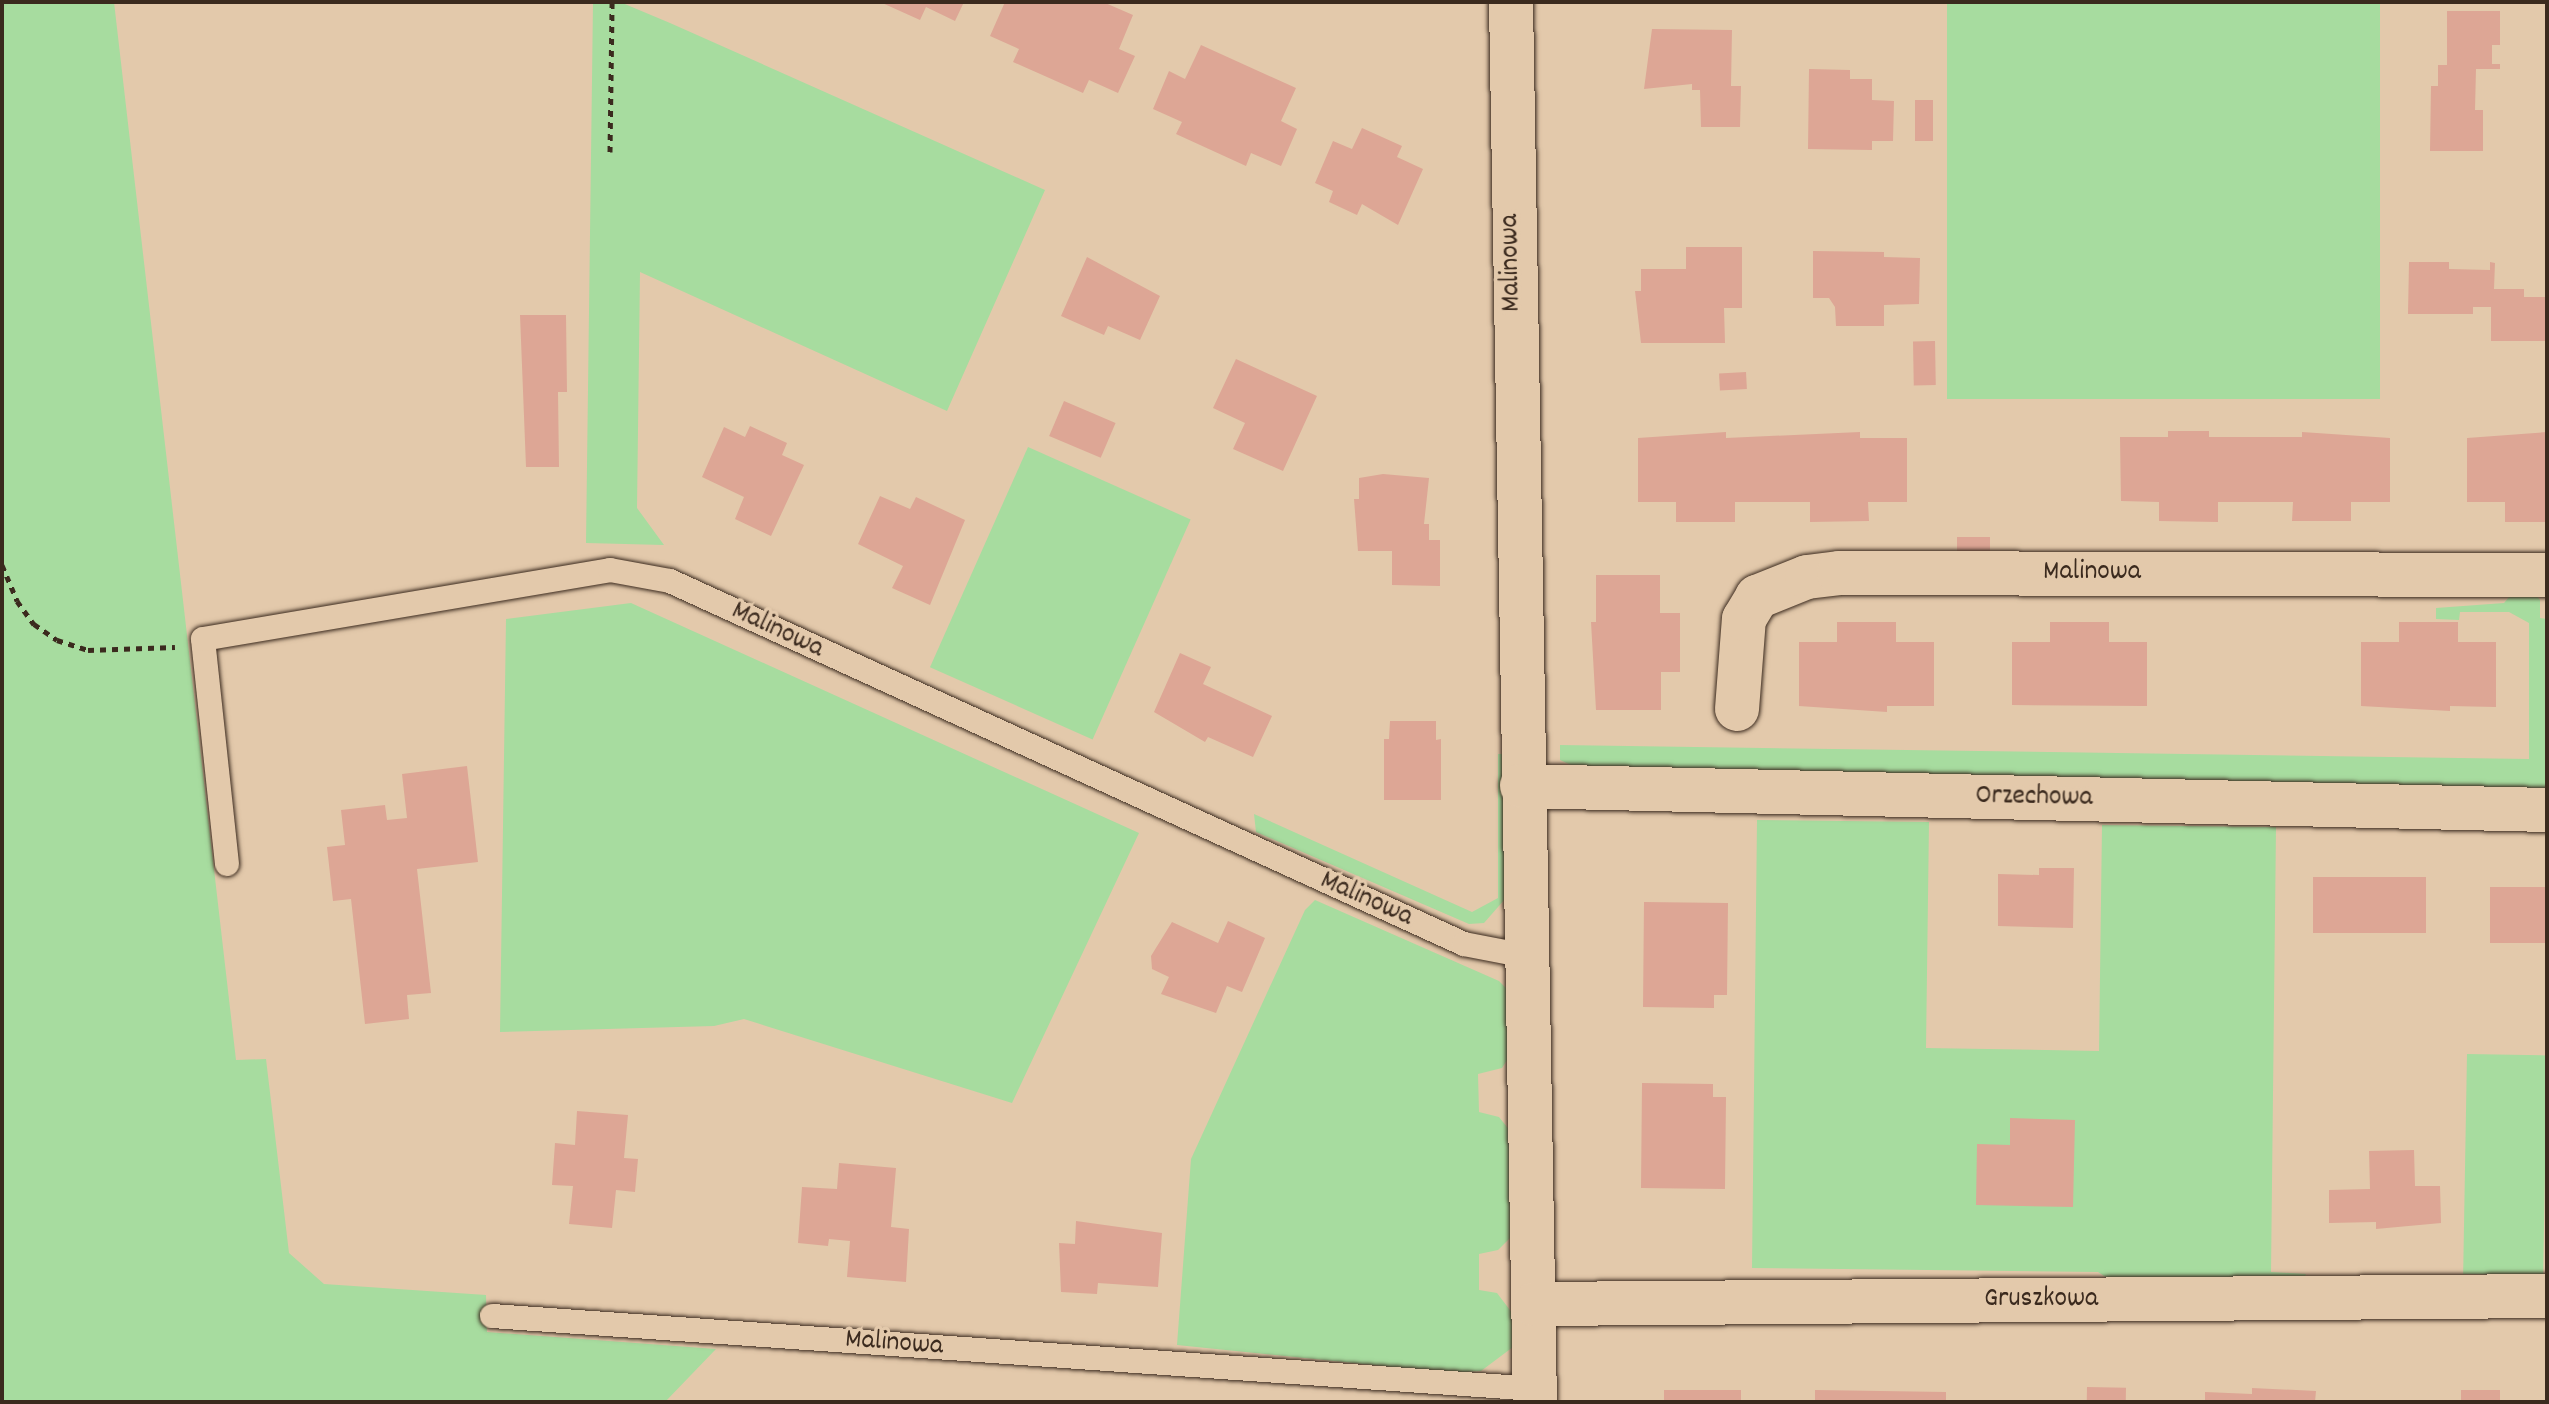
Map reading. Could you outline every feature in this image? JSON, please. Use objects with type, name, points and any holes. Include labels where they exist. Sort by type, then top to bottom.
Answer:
[{"type":"street","name":"Malinowa","points":[[1511,2],[1522,786],[1535,1395]]},
{"type":"street","name":"Malinowa","points":[[1737,709],[1738,642],[1744,619],[1757,597],[1807,577],[1839,573],[2547,575]]},
{"type":"street","name":"Orzechowa","points":[[1522,786],[2547,810]]},
{"type":"street","name":"Gruszkowa","points":[[1534,1304],[2547,1296]]},
{"type":"lane","name":"Malinowa","points":[[203,639],[610,570],[670,581],[1464,944],[1526,956]]},
{"type":"lane","points":[[203,639],[227,864]]},
{"type":"lane","name":"Malinowa","points":[[492,1316],[1535,1395]]},
{"type":"path","points":[[610,152],[612,2]]},
{"type":"path","points":[[2,565],[17,601],[34,624],[57,640],[88,650],[166,650],[203,639]]},
{"type":"green space","points":[[2,2],[114,2],[236,1060],[266,1059],[289,1253],[324,1284],[486,1295],[487,1332],[716,1349],[665,1402],[2,1402]]},
{"type":"green space","points":[[593,2],[620,2],[1045,190],[947,411],[640,272],[637,508],[664,545],[586,543]]},
{"type":"green space","points":[[1947,2],[2380,2],[2380,399],[1947,399]]},
{"type":"green space","points":[[1028,447],[1191,519],[1093,740],[930,667]]},
{"type":"green space","points":[[2514,591],[2535,594],[2540,600],[2540,618],[2547,619],[2547,797],[1582,770],[1560,760],[1560,745],[2529,759],[2529,623],[2509,612],[2460,612],[2459,620],[2436,619],[2436,608],[2504,603]]},
{"type":"green space","points":[[631,603],[1139,833],[1012,1103],[744,1019],[714,1026],[500,1032],[506,619]]},
{"type":"green space","points":[[1498,754],[1504,754],[1505,899],[1484,923],[1469,924],[1256,832],[1254,814],[1472,912],[1498,898]]},
{"type":"green space","points":[[1757,820],[1929,822],[1926,1048],[2099,1051],[2102,825],[2276,827],[2271,1272],[2306,1274],[2298,1290],[2126,1290],[2098,1272],[1752,1268]]},
{"type":"green space","points":[[1315,900],[1499,981],[1510,992],[1514,1049],[1502,1068],[1478,1074],[1479,1112],[1499,1117],[1515,1137],[1511,1237],[1498,1250],[1479,1254],[1479,1290],[1497,1293],[1516,1318],[1513,1347],[1481,1371],[1451,1373],[1177,1345],[1191,1159],[1305,910]]},
{"type":"green space","points":[[2467,1054],[2547,1055],[2543,1275],[2463,1274]]},
{"type":"building","points":[[880,2],[964,2],[955,21],[926,7],[920,20]]},
{"type":"building","points":[[1005,2],[1103,2],[1133,15],[1119,49],[1135,56],[1118,93],[1089,80],[1083,93],[1013,62],[1019,49],[990,36]]},
{"type":"building","points":[[2447,11],[2500,11],[2500,45],[2492,45],[2492,64],[2500,64],[2500,69],[2476,69],[2475,110],[2483,110],[2483,151],[2430,151],[2431,86],[2438,86],[2438,65],[2447,65]]},
{"type":"building","points":[[1652,29],[1732,30],[1731,86],[1741,86],[1740,127],[1701,127],[1700,90],[1692,90],[1692,84],[1644,89]]},
{"type":"building","points":[[1201,45],[1296,88],[1281,121],[1297,129],[1281,166],[1251,153],[1246,166],[1176,134],[1182,122],[1153,109],[1169,71],[1185,79]]},
{"type":"building","points":[[1809,69],[1850,70],[1850,79],[1872,79],[1872,100],[1894,101],[1893,141],[1872,141],[1872,150],[1808,149]]},
{"type":"building","points":[[1915,100],[1933,100],[1933,141],[1915,141]]},
{"type":"building","points":[[1362,128],[1402,146],[1397,157],[1423,169],[1398,225],[1362,204],[1357,215],[1329,202],[1333,191],[1315,183],[1333,141],[1352,149]]},
{"type":"building","points":[[1686,247],[1742,247],[1742,308],[1724,308],[1725,343],[1641,343],[1635,291],[1641,291],[1641,269],[1686,269]]},
{"type":"building","points":[[1813,251],[1884,252],[1884,257],[1920,258],[1919,304],[1884,305],[1884,326],[1836,326],[1835,307],[1829,298],[1813,298]]},
{"type":"building","points":[[1087,257],[1160,296],[1140,340],[1108,326],[1104,335],[1061,316]]},
{"type":"building","points":[[2409,262],[2449,262],[2449,269],[2490,270],[2490,262],[2495,263],[2494,289],[2524,289],[2524,297],[2547,297],[2547,341],[2491,341],[2491,307],[2473,307],[2473,314],[2408,314]]},
{"type":"building","points":[[520,315],[566,315],[567,392],[558,392],[559,467],[526,467]]},
{"type":"building","points":[[1913,341],[1935,341],[1936,385],[1914,385]]},
{"type":"building","points":[[1236,359],[1317,396],[1283,471],[1233,449],[1245,423],[1213,408]]},
{"type":"building","points":[[1746,372],[1747,389],[1720,390],[1719,373]]},
{"type":"building","points":[[1064,401],[1116,423],[1101,458],[1049,436]]},
{"type":"building","points":[[750,426],[787,443],[782,455],[804,465],[771,536],[735,519],[744,497],[702,477],[724,427],[745,437]]},
{"type":"building","points":[[2168,431],[2209,431],[2209,437],[2302,437],[2302,432],[2390,438],[2390,502],[2351,502],[2351,521],[2292,521],[2293,502],[2218,502],[2218,522],[2159,521],[2159,502],[2121,501],[2120,437],[2168,437]]},
{"type":"building","points":[[1726,432],[1726,438],[1860,432],[1860,438],[1907,438],[1907,502],[1868,502],[1869,521],[1810,522],[1810,502],[1735,502],[1735,522],[1676,522],[1676,502],[1638,502],[1638,438]]},
{"type":"building","points":[[2547,432],[2547,522],[2505,522],[2505,502],[2467,502],[2467,438]]},
{"type":"building","points":[[1383,474],[1429,478],[1424,524],[1429,524],[1429,540],[1440,540],[1440,586],[1392,585],[1392,551],[1358,551],[1354,499],[1359,499],[1359,478]]},
{"type":"building","points":[[880,496],[910,509],[916,497],[965,520],[930,605],[892,588],[903,566],[858,544]]},
{"type":"building","points":[[1957,537],[1990,537],[1990,555],[1957,555]]},
{"type":"building","points":[[1596,575],[1660,575],[1660,613],[1680,613],[1680,672],[1661,672],[1661,710],[1596,710],[1591,622],[1596,622]]},
{"type":"building","points":[[1837,622],[1896,622],[1896,642],[1934,642],[1934,706],[1887,706],[1887,712],[1799,706],[1799,642],[1837,642]]},
{"type":"building","points":[[2050,622],[2109,622],[2109,642],[2147,642],[2147,706],[2012,705],[2012,642],[2050,642]]},
{"type":"building","points":[[2399,622],[2458,622],[2458,642],[2496,642],[2496,707],[2450,706],[2450,711],[2361,706],[2361,642],[2399,642]]},
{"type":"building","points":[[1180,653],[1211,667],[1203,684],[1272,716],[1253,757],[1208,737],[1205,742],[1154,712]]},
{"type":"building","points":[[1390,721],[1436,721],[1436,740],[1441,739],[1441,800],[1384,800],[1384,739],[1389,739]]},
{"type":"building","points":[[467,766],[478,862],[417,869],[431,993],[407,995],[409,1019],[365,1024],[351,899],[333,901],[327,847],[345,845],[341,810],[385,805],[387,820],[407,818],[402,774]]},
{"type":"building","points":[[2039,868],[2074,868],[2073,928],[1998,926],[1998,874],[2039,875]]},
{"type":"building","points":[[2313,877],[2426,877],[2426,933],[2313,933]]},
{"type":"building","points":[[2490,887],[2547,887],[2547,943],[2490,943]]},
{"type":"building","points":[[1644,902],[1728,903],[1727,995],[1714,995],[1714,1008],[1643,1007]]},
{"type":"building","points":[[1228,921],[1265,938],[1242,992],[1227,986],[1216,1013],[1161,994],[1169,977],[1152,969],[1151,956],[1172,922],[1218,943]]},
{"type":"building","points":[[1642,1083],[1713,1084],[1713,1097],[1726,1097],[1725,1189],[1641,1188]]},
{"type":"building","points":[[577,1111],[628,1115],[624,1158],[638,1159],[635,1192],[616,1190],[612,1228],[569,1224],[573,1186],[552,1185],[555,1143],[575,1145]]},
{"type":"building","points":[[2010,1118],[2075,1120],[2073,1207],[1976,1205],[1977,1144],[2010,1145]]},
{"type":"building","points":[[2414,1150],[2415,1186],[2440,1186],[2441,1223],[2376,1229],[2376,1222],[2329,1223],[2329,1190],[2370,1189],[2369,1151]]},
{"type":"building","points":[[839,1163],[896,1168],[891,1227],[909,1229],[906,1282],[847,1277],[850,1241],[829,1239],[828,1246],[798,1243],[802,1187],[837,1189]]},
{"type":"building","points":[[1076,1221],[1162,1233],[1158,1287],[1098,1283],[1097,1294],[1061,1292],[1059,1243],[1075,1244]]},
{"type":"building","points":[[2087,1387],[2126,1388],[2126,1402],[2087,1402]]},
{"type":"building","points":[[2252,1388],[2316,1391],[2315,1402],[2205,1402],[2205,1392],[2252,1394]]},
{"type":"building","points":[[1664,1390],[1741,1390],[1741,1402],[1664,1402]]},
{"type":"building","points":[[1815,1390],[1946,1392],[1946,1402],[1815,1402]]},
{"type":"building","points":[[2461,1390],[2500,1390],[2500,1402],[2461,1402]]}]
